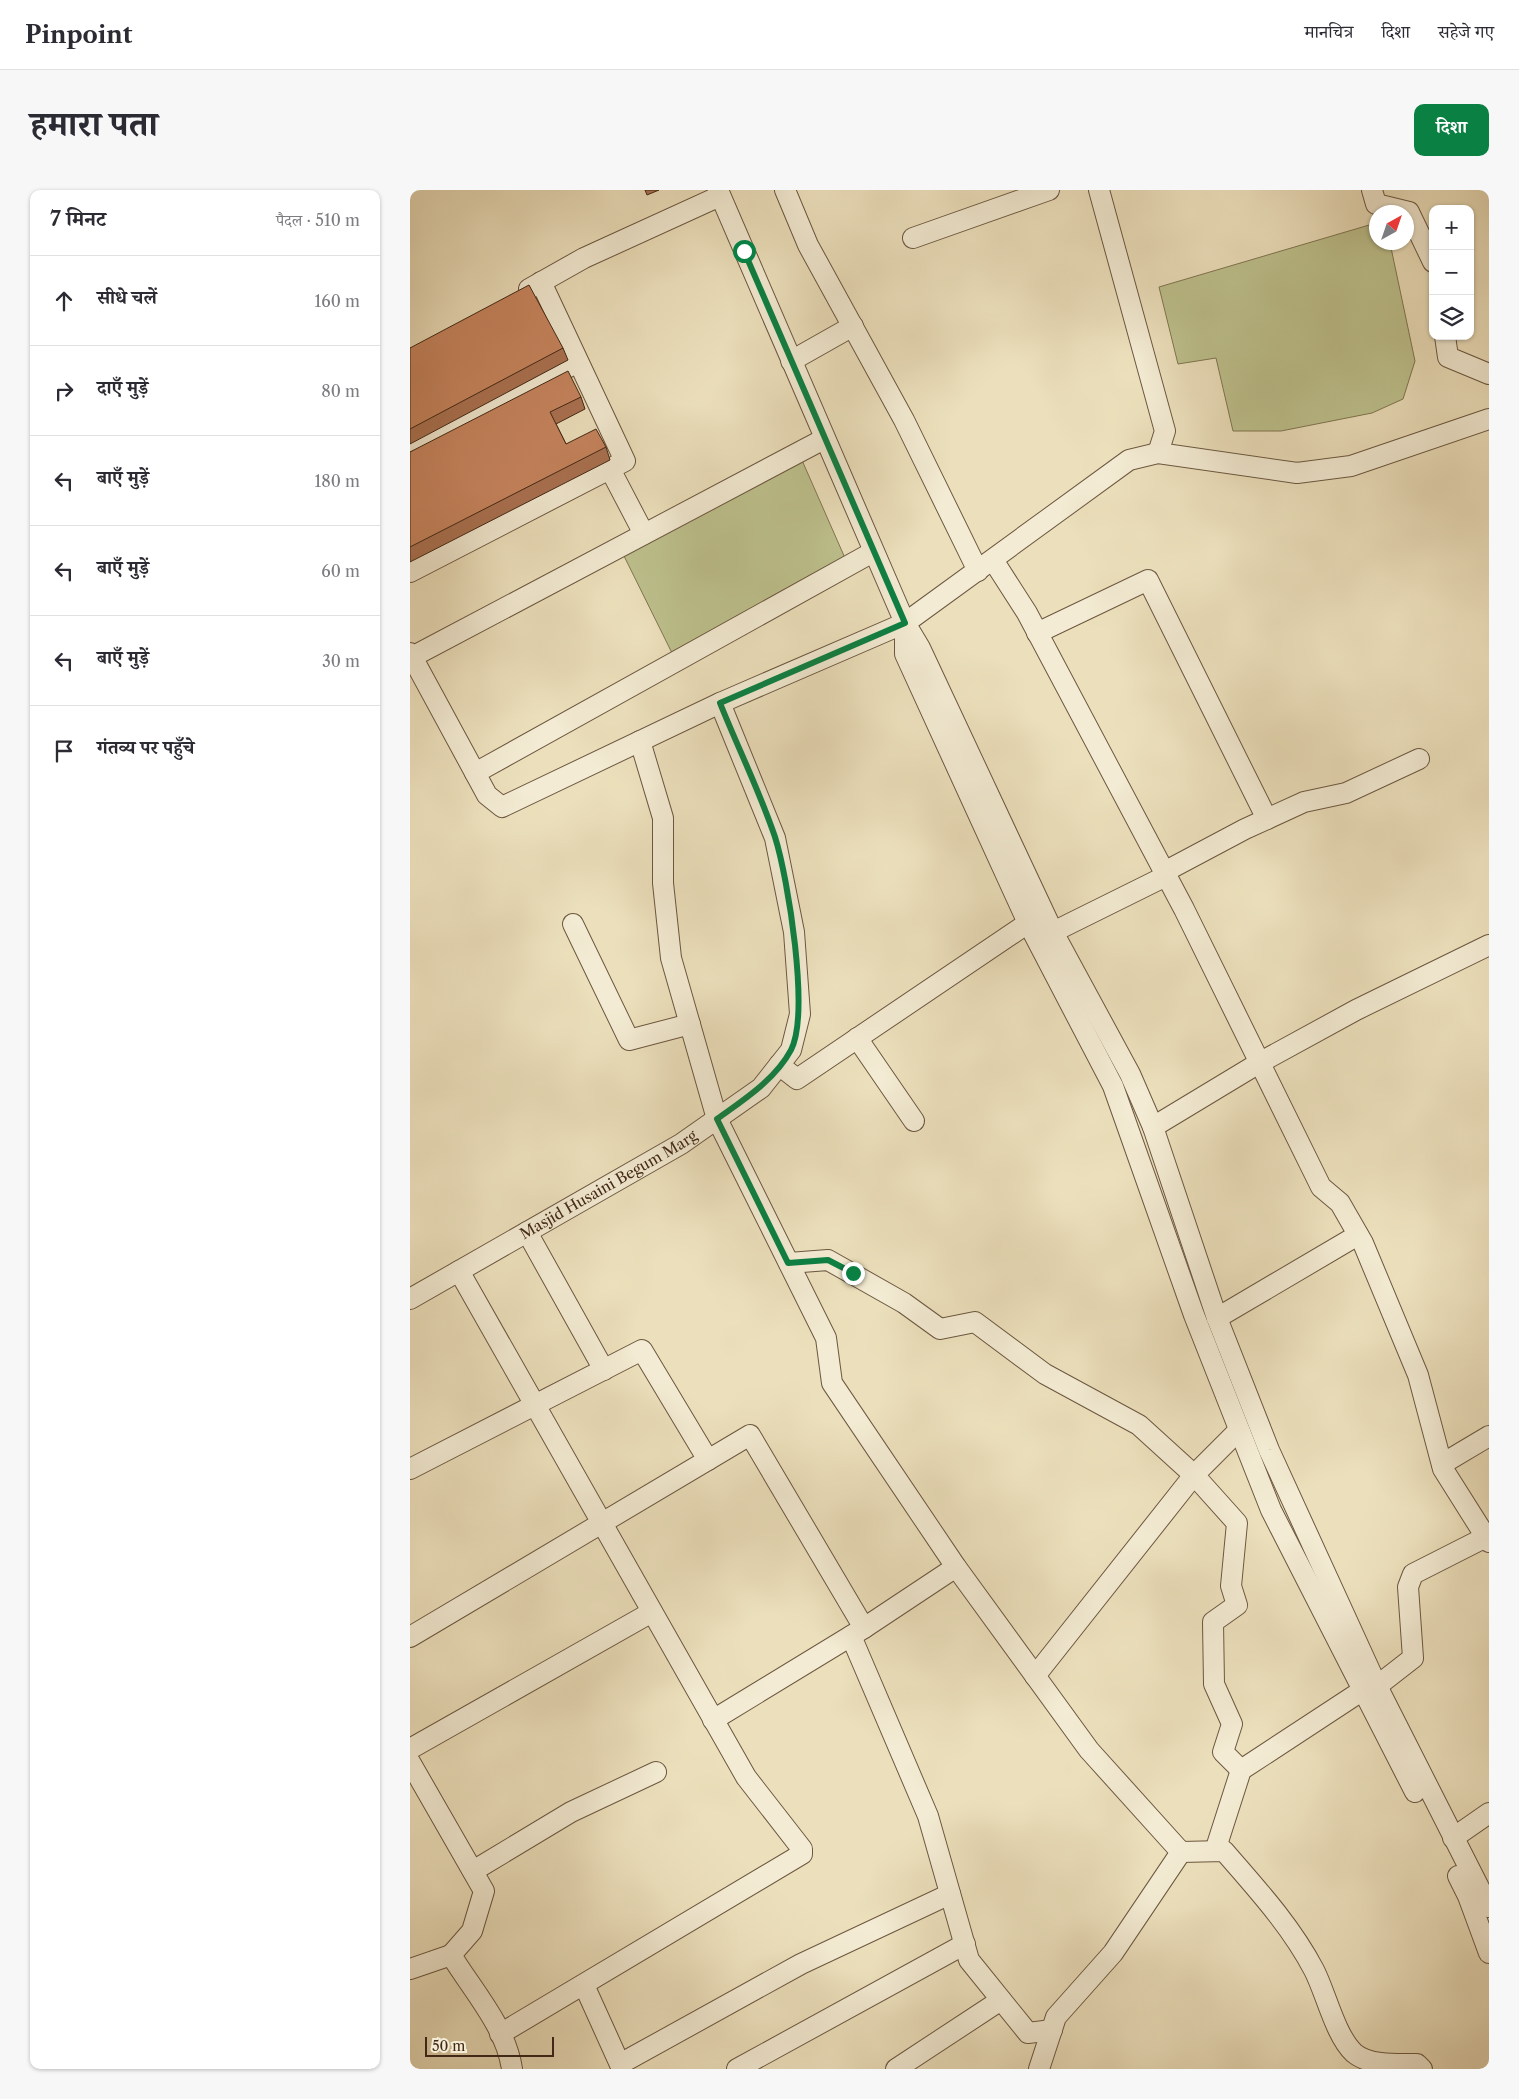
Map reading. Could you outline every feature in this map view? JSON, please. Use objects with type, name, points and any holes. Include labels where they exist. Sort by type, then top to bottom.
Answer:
[{"type":"street","points":[[785,190],[808,245],[986,566],[1037,633],[1165,874],[1321,1187],[1340,1203],[1358,1235],[1418,1375],[1442,1464],[1488,1540],[1413,1574],[1408,1587],[1413,1658],[1370,1688],[1241,1770],[1215,1851]]},
{"type":"street","points":[[912,238],[1049,190]]},
{"type":"street","points":[[1100,190],[1165,431],[1158,453]]},
{"type":"street","points":[[1372,190],[1376,204],[1409,212],[1429,254]]},
{"type":"street","points":[[515,296],[584,258],[719,193],[905,623],[920,648],[1053,932],[1130,1074],[1153,1127],[1217,1318],[1269,1450],[1370,1688],[1468,1896],[1489,1953]]},
{"type":"street","points":[[410,572],[625,461],[541,282]]},
{"type":"street","points":[[791,361],[853,326]]},
{"type":"street","points":[[1446,340],[1448,357],[1489,374]]},
{"type":"street","points":[[410,451],[578,362]]},
{"type":"street","points":[[824,439],[411,655],[487,795],[502,807],[720,703],[905,623],[986,566],[1129,460],[1158,453],[1297,473],[1350,466],[1489,419]]},
{"type":"street","points":[[610,469],[644,534]]},
{"type":"street","points":[[475,773],[873,552]]},
{"type":"street","points":[[1037,633],[1148,580],[1267,819]]},
{"type":"street","points":[[905,623],[905,654],[1028,923],[1113,1086],[1194,1315],[1271,1510],[1453,1838],[1489,1907]]},
{"type":"street","name":"Masjid Husaini Begum Marg","points":[[410,1299],[681,1144],[761,1088],[791,1050],[800,1014],[794,932],[775,838],[720,703]]},
{"type":"street","points":[[640,742],[664,818],[663,883],[671,958],[717,1119],[826,1338],[832,1383],[956,1568],[1089,1750],[1181,1852],[1224,1851],[1275,1909],[1314,1970],[1338,2027],[1354,2053],[1380,2064],[1417,2064],[1422,2069]]},
{"type":"street","points":[[1053,932],[1267,819],[1304,802],[1346,794],[1419,759]]},
{"type":"street","points":[[779,1065],[797,1079],[1028,923]]},
{"type":"street","points":[[573,924],[629,1040],[690,1024]]},
{"type":"street","points":[[1153,1127],[1259,1063],[1356,1010],[1489,944]]},
{"type":"street","points":[[857,1038],[914,1121]]},
{"type":"street","points":[[528,1232],[604,1370]]},
{"type":"street","points":[[1217,1318],[1358,1235]]},
{"type":"street","points":[[788,1263],[828,1260],[904,1303],[940,1329],[975,1322],[1045,1374],[1139,1425],[1194,1475],[1236,1523],[1231,1586],[1237,1605],[1213,1622],[1213,1653],[1214,1684],[1232,1724],[1223,1752],[1241,1770]]},
{"type":"street","points":[[459,1271],[746,1777],[802,1849],[802,1854],[500,2034]]},
{"type":"street","points":[[410,1469],[642,1350],[708,1460]]},
{"type":"street","points":[[1035,1676],[1194,1475],[1239,1430]]},
{"type":"street","points":[[410,1637],[750,1435],[858,1632],[928,1816],[969,1960],[1028,2033],[1052,2030]]},
{"type":"street","points":[[1442,1464],[1489,1436]]},
{"type":"street","points":[[713,1720],[858,1632],[956,1568]]},
{"type":"street","points":[[410,1749],[652,1612]]},
{"type":"street","points":[[410,1762],[484,1891],[472,1932],[451,1955],[412,1964]]},
{"type":"street","points":[[473,1871],[571,1812],[656,1772]]},
{"type":"street","points":[[1453,1838],[1489,1813]]},
{"type":"street","points":[[1039,2069],[1056,2017],[1113,1953],[1181,1852]]},
{"type":"street","points":[[584,1985],[621,2067],[801,1964],[950,1894]]},
{"type":"street","points":[[737,2069],[965,1944]]},
{"type":"street","points":[[451,1955],[500,2034],[510,2055],[512,2069]]},
{"type":"street","points":[[896,2069],[1001,2000]]},
{"type":"green space","points":[[1369,225],[1369,250],[1391,250],[1415,361],[1403,399],[1372,413],[1281,431],[1233,431],[1216,358],[1178,364],[1159,287]]},
{"type":"green space","points":[[801,458],[845,558],[673,655],[624,556]]},
{"type":"building","points":[[529,285],[563,348],[410,429],[410,348]]},
{"type":"building","points":[[568,371],[581,397],[550,412],[566,444],[596,429],[606,447],[410,547],[410,452]]},
{"type":"route","points":[[744,251],[905,623],[720,703],[775,838],[794,932],[800,1014],[791,1050],[770,1077],[761,1088],[717,1119],[788,1263],[828,1260],[853,1273]]}]
